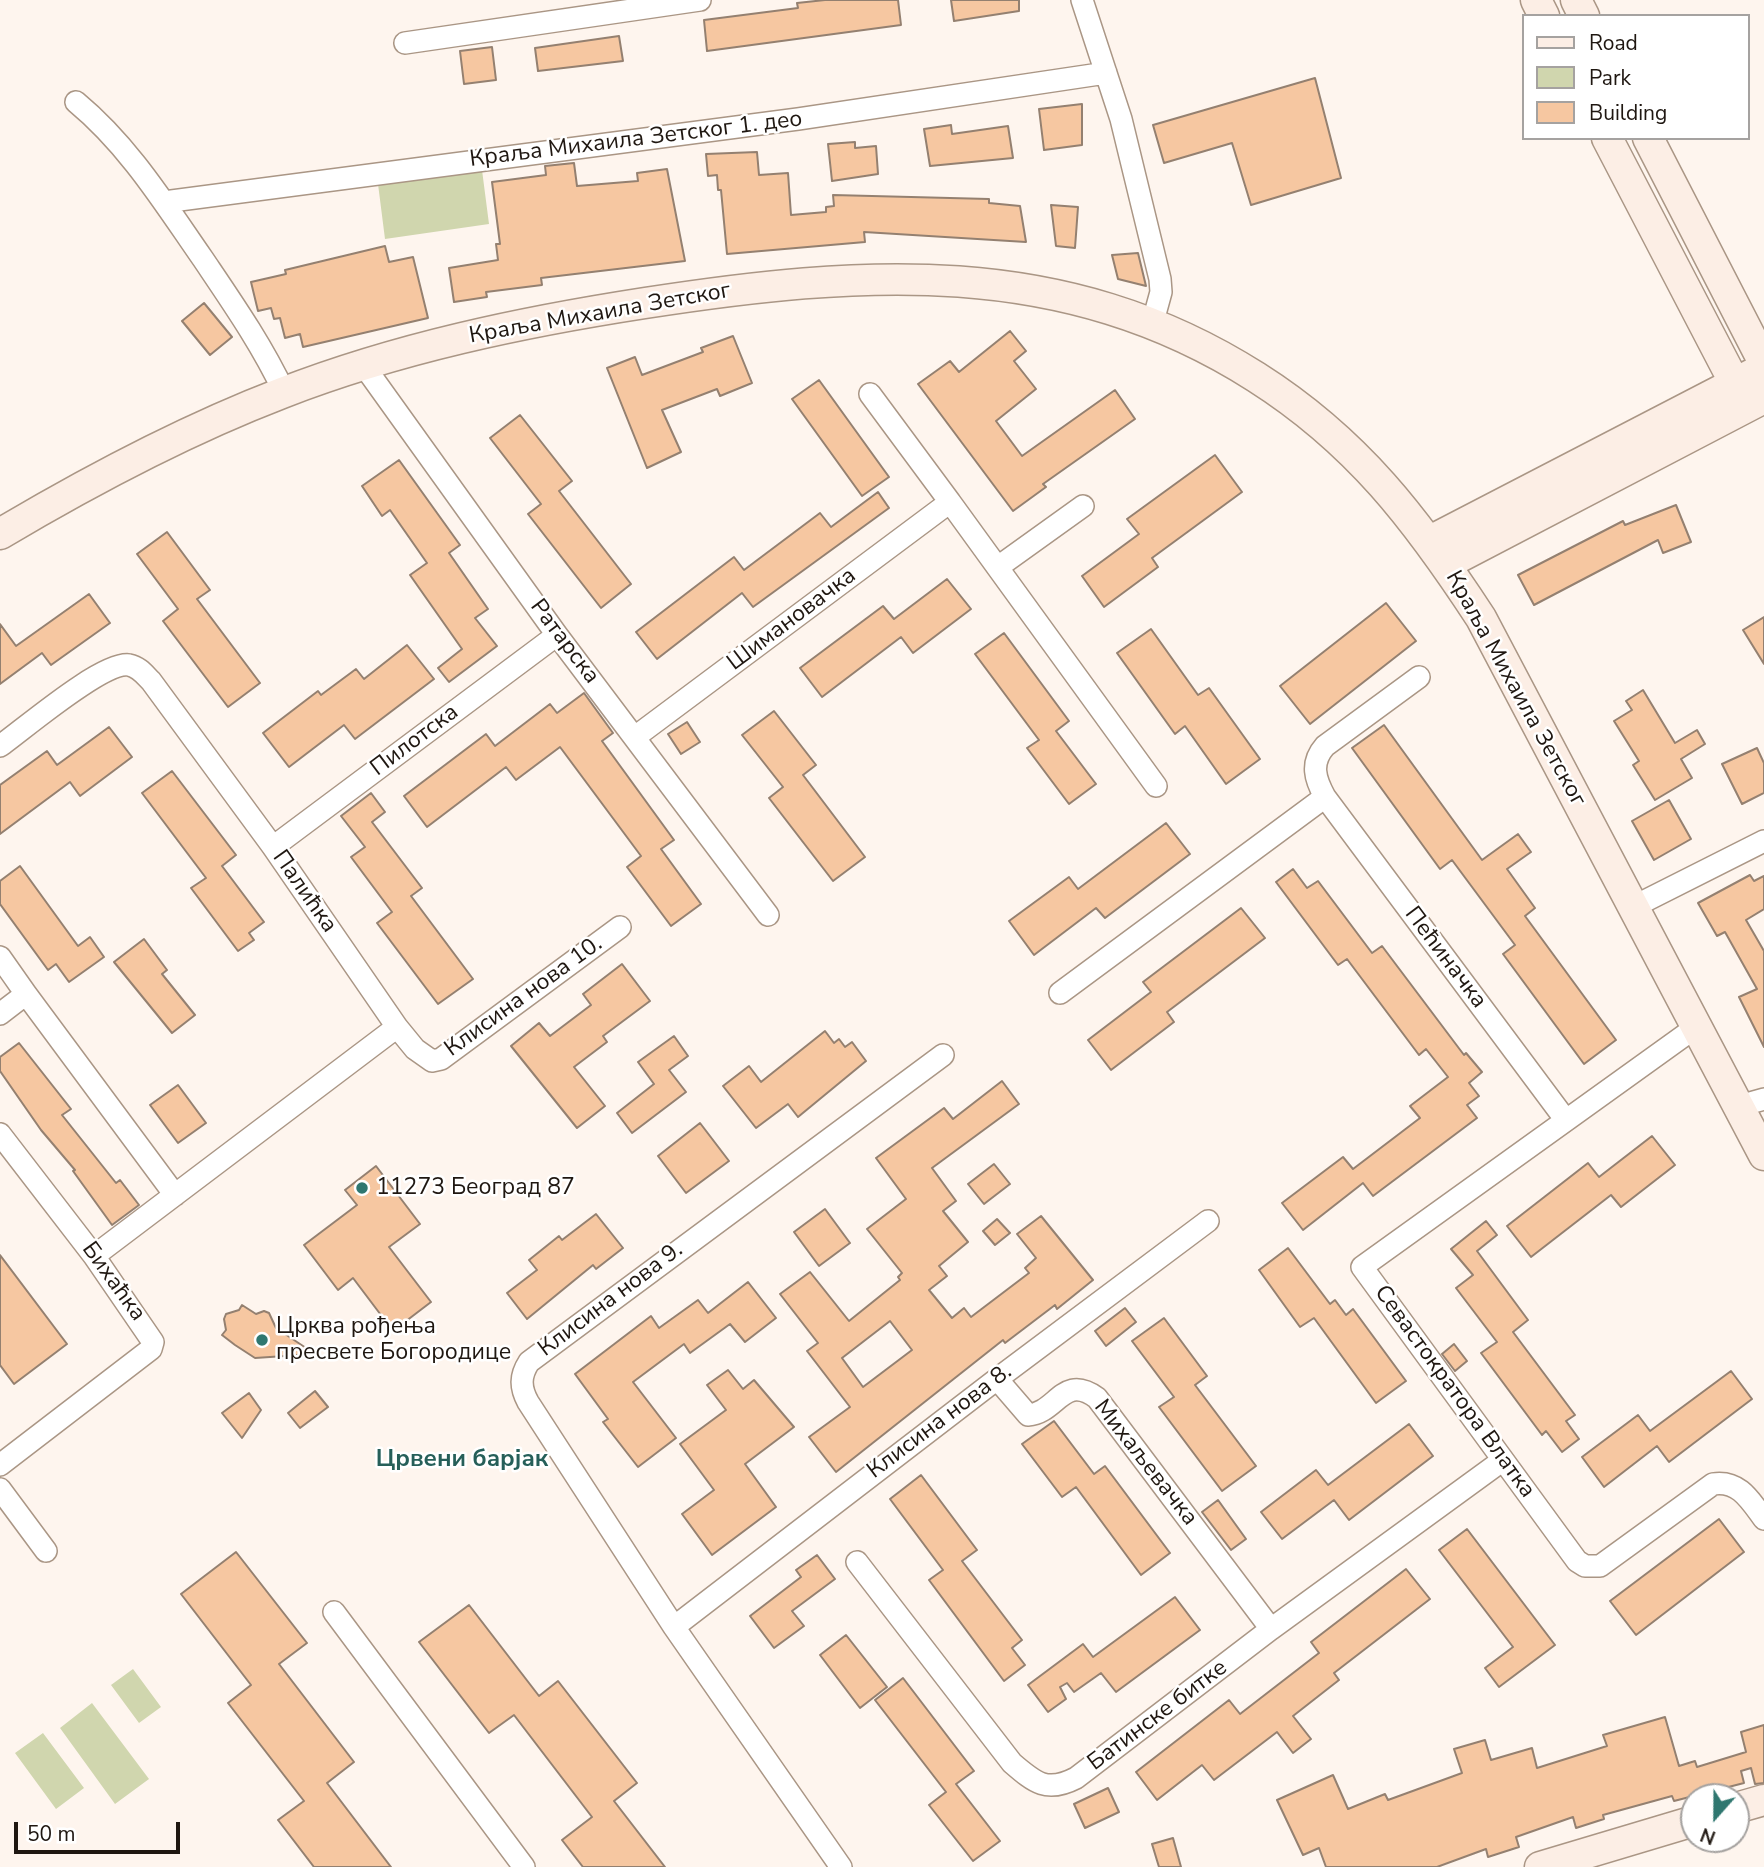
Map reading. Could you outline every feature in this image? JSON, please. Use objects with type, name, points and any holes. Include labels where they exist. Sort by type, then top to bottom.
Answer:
[{"type":"street","points":[[405,43],[700,0]]},
{"type":"street","points":[[1082,0],[1121,119],[1160,279],[1160,292],[1152,325]]},
{"type":"street","name":"Краља Михаила Зетског 1. део","points":[[164,202],[798,119],[1106,73]]},
{"type":"street","points":[[76,102],[102,123],[132,156],[270,362],[284,392]]},
{"type":"street","points":[[1608,140],[1679,278],[1749,397]]},
{"type":"street","points":[[1438,552],[1749,397],[1764,366],[1649,140]]},
{"type":"street","name":"Краља Михаила Зетског","points":[[0,534],[104,473],[284,392],[364,366],[485,333],[586,312],[749,288],[842,279],[920,277],[993,284],[1083,301],[1152,325],[1232,363],[1303,410],[1385,485],[1438,552],[1482,618],[1696,1027],[1751,1102],[1764,1155]]},
{"type":"street","name":"Ратарска","points":[[364,366],[557,635],[768,915]]},
{"type":"street","points":[[870,394],[1156,786]]},
{"type":"street","name":"Шимановачка","points":[[635,737],[950,502]]},
{"type":"street","points":[[998,566],[1083,506]]},
{"type":"street","name":"Пилотска","points":[[273,847],[557,635]]},
{"type":"street","name":"Палићка","points":[[0,746],[102,671],[128,665],[139,669],[151,681],[273,847],[397,1027]]},
{"type":"street","name":"Пећиначка","points":[[1419,677],[1319,753],[1315,775],[1325,797],[1565,1119]]},
{"type":"street","points":[[1060,993],[1325,797]]},
{"type":"street","points":[[1633,907],[1764,841]]},
{"type":"street","name":"Клисина нова 10.","points":[[397,1027],[424,1057],[432,1061],[440,1059],[620,927]]},
{"type":"street","points":[[0,957],[175,1195]]},
{"type":"street","points":[[0,1014],[26,994]]},
{"type":"street","points":[[94,1256],[397,1027]]},
{"type":"street","name":"Севастократора Влатка","points":[[1696,1027],[1362,1267],[1577,1561],[1585,1566],[1600,1566],[1713,1484],[1736,1486],[1764,1519]]},
{"type":"street","name":"Клисина нова 9.","points":[[841,1867],[674,1627],[528,1402],[523,1392],[523,1371],[529,1362],[943,1055]]},
{"type":"street","name":"Бихаћка","points":[[0,1134],[150,1334],[152,1349],[0,1465]]},
{"type":"street","name":"Клисина нова 8.","points":[[674,1627],[1208,1221]]},
{"type":"street","name":"Михаљевачка","points":[[997,1379],[1028,1415],[1076,1389],[1083,1389],[1097,1398],[1271,1629]]},
{"type":"street","name":"Батинске битке","points":[[857,1562],[1012,1763],[1030,1778],[1047,1786],[1061,1786],[1076,1778],[1271,1629],[1503,1460]]},
{"type":"street","points":[[0,1489],[46,1551]]},
{"type":"street","points":[[334,1612],[524,1867]]},
{"type":"street","points":[[1540,1867],[1680,1825]]},
{"type":"green space","points":[[482,170],[489,224],[385,239],[378,184]]},
{"type":"green space","points":[[133,1669],[161,1707],[139,1723],[111,1685]]},
{"type":"green space","points":[[92,1703],[149,1779],[115,1804],[60,1728]]},
{"type":"green space","points":[[43,1733],[84,1788],[56,1809],[15,1753]]},
{"type":"building","points":[[825,0],[898,0],[901,25],[707,51],[704,20],[798,8],[797,3]]},
{"type":"building","points":[[951,0],[1019,0],[1019,11],[954,21]]},
{"type":"building","points":[[619,36],[623,61],[538,71],[535,48]]},
{"type":"building","points":[[492,47],[496,80],[464,84],[460,51]]},
{"type":"building","points":[[1315,78],[1341,178],[1251,205],[1232,143],[1164,163],[1153,125]]},
{"type":"building","points":[[1082,104],[1082,145],[1044,150],[1039,109]]},
{"type":"building","points":[[951,125],[952,134],[1008,126],[1013,158],[930,166],[924,129]]},
{"type":"building","points":[[855,142],[855,148],[876,146],[878,174],[832,181],[828,144]]},
{"type":"building","points":[[757,152],[759,175],[788,173],[791,215],[826,212],[826,207],[834,206],[833,195],[989,199],[989,203],[1020,206],[1026,242],[864,232],[865,242],[727,254],[721,190],[718,190],[717,175],[708,176],[706,154]]},
{"type":"building","points":[[574,163],[577,186],[638,181],[637,173],[667,169],[685,261],[541,278],[542,285],[486,292],[487,297],[454,302],[449,268],[498,260],[496,244],[500,244],[492,182],[546,175],[545,166]]},
{"type":"building","points":[[1051,205],[1078,207],[1075,248],[1056,246]]},
{"type":"building","points":[[385,246],[389,262],[413,257],[428,318],[303,347],[300,334],[285,338],[280,318],[274,319],[271,308],[258,311],[251,282],[286,274],[285,270]]},
{"type":"building","points":[[1138,253],[1146,286],[1118,279],[1112,255]]},
{"type":"building","points":[[204,303],[232,337],[210,355],[182,321]]},
{"type":"building","points":[[1010,331],[1026,351],[1014,361],[1036,389],[996,421],[1022,456],[1115,390],[1135,419],[1043,484],[1046,487],[1013,511],[918,384],[950,361],[959,372]]},
{"type":"building","points":[[733,336],[752,383],[720,396],[717,389],[662,410],[681,452],[647,468],[607,368],[635,357],[642,375],[703,352],[701,348]]},
{"type":"building","points":[[819,380],[889,477],[862,496],[792,399]]},
{"type":"building","points":[[520,415],[572,481],[559,491],[631,584],[601,608],[528,514],[541,504],[490,438]]},
{"type":"building","points":[[1215,455],[1242,492],[1152,558],[1158,567],[1104,607],[1082,576],[1139,534],[1127,519]]},
{"type":"building","points":[[399,460],[460,545],[449,553],[488,609],[475,618],[497,646],[449,682],[438,668],[462,649],[410,575],[427,563],[390,510],[382,516],[362,486]]},
{"type":"building","points":[[878,492],[889,508],[753,607],[742,593],[657,659],[636,632],[734,557],[744,570],[820,513],[831,527]]},
{"type":"building","points":[[1676,505],[1691,542],[1663,553],[1658,540],[1534,605],[1518,575],[1623,521],[1625,525]]},
{"type":"building","points":[[167,532],[210,590],[197,599],[260,683],[228,707],[163,621],[178,609],[137,554]]},
{"type":"building","points":[[947,579],[971,609],[913,653],[901,637],[822,697],[800,668],[883,606],[894,619]]},
{"type":"building","points":[[89,594],[110,623],[51,665],[42,653],[0,684],[0,624],[16,646]]},
{"type":"building","points":[[1386,603],[1416,641],[1310,724],[1280,686]]},
{"type":"building","points":[[1764,617],[1764,664],[1743,630]]},
{"type":"building","points":[[1151,629],[1198,695],[1209,688],[1260,759],[1226,784],[1185,726],[1175,734],[1117,653]]},
{"type":"building","points":[[1004,633],[1069,721],[1056,731],[1096,784],[1069,804],[1027,748],[1039,740],[975,654]]},
{"type":"building","points":[[407,645],[434,679],[355,739],[344,725],[289,767],[263,733],[318,691],[321,695],[356,669],[364,679]]},
{"type":"building","points":[[1643,690],[1675,743],[1697,730],[1705,744],[1681,759],[1692,778],[1655,800],[1633,765],[1639,761],[1614,721],[1632,710],[1626,701]]},
{"type":"building","points":[[584,693],[613,733],[602,741],[674,840],[661,849],[701,904],[671,926],[627,867],[641,856],[560,747],[516,780],[506,767],[427,827],[404,796],[486,734],[495,746],[550,704],[557,713]]},
{"type":"building","points":[[774,711],[816,765],[803,775],[865,857],[833,881],[769,798],[783,787],[742,735]]},
{"type":"building","points":[[687,722],[700,742],[681,754],[668,734]]},
{"type":"building","points":[[1384,725],[1482,860],[1518,834],[1531,852],[1507,869],[1535,908],[1525,916],[1616,1040],[1584,1064],[1503,954],[1515,945],[1452,860],[1440,869],[1352,748]]},
{"type":"building","points":[[109,727],[132,757],[80,796],[70,782],[0,834],[0,785],[47,751],[57,765]]},
{"type":"building","points":[[1757,748],[1764,763],[1764,793],[1742,804],[1722,764]]},
{"type":"building","points":[[172,771],[236,855],[222,866],[264,922],[249,933],[254,940],[238,951],[191,888],[206,878],[142,793]]},
{"type":"building","points":[[371,793],[385,812],[372,822],[422,888],[411,896],[473,979],[438,1004],[377,923],[392,912],[351,857],[365,847],[341,816]]},
{"type":"building","points":[[1669,800],[1691,839],[1654,860],[1632,821]]},
{"type":"building","points":[[1166,823],[1190,854],[1105,918],[1096,908],[1034,955],[1009,921],[1069,877],[1078,889]]},
{"type":"building","points":[[20,866],[78,946],[90,937],[104,957],[69,982],[56,964],[48,970],[0,904],[0,881]]},
{"type":"building","points":[[1293,869],[1307,888],[1318,881],[1372,953],[1382,946],[1464,1055],[1466,1053],[1482,1072],[1469,1083],[1479,1096],[1467,1105],[1477,1118],[1373,1196],[1363,1183],[1303,1230],[1282,1203],[1343,1157],[1353,1169],[1420,1118],[1410,1106],[1448,1077],[1426,1049],[1419,1055],[1347,959],[1338,965],[1276,882]]},
{"type":"building","points":[[1750,875],[1754,881],[1764,876],[1764,909],[1746,920],[1764,951],[1764,1047],[1739,997],[1757,989],[1725,932],[1717,936],[1698,903]]},
{"type":"building","points":[[1241,908],[1265,938],[1167,1012],[1174,1022],[1111,1070],[1088,1040],[1151,992],[1143,982]]},
{"type":"building","points":[[144,939],[167,970],[162,974],[195,1015],[172,1033],[114,962]]},
{"type":"building","points":[[622,964],[650,1001],[603,1036],[607,1042],[574,1067],[605,1106],[577,1128],[511,1046],[539,1023],[550,1036],[591,1005],[583,994]]},
{"type":"building","points":[[825,1031],[834,1043],[839,1039],[845,1047],[852,1042],[866,1061],[798,1117],[788,1104],[756,1128],[723,1086],[749,1066],[761,1082]]},
{"type":"building","points":[[674,1036],[688,1056],[669,1070],[686,1092],[632,1133],[617,1113],[654,1084],[638,1062]]},
{"type":"building","points":[[19,1043],[71,1109],[62,1115],[116,1183],[120,1180],[139,1205],[112,1225],[73,1171],[75,1170],[41,1130],[0,1071],[0,1057]]},
{"type":"building","points":[[1002,1081],[1019,1104],[932,1168],[956,1201],[943,1211],[968,1242],[939,1266],[947,1276],[929,1290],[952,1318],[964,1308],[971,1317],[1029,1273],[1025,1268],[1036,1258],[1017,1234],[1041,1216],[1093,1280],[1057,1309],[1055,1305],[1005,1343],[1003,1340],[836,1472],[809,1437],[850,1407],[807,1351],[818,1343],[780,1294],[810,1272],[849,1321],[900,1280],[898,1277],[902,1273],[867,1229],[906,1199],[876,1158],[944,1108],[953,1119]],"holes":[[[890,1321],[912,1350],[863,1387],[842,1358]]]},
{"type":"building","points":[[178,1085],[206,1123],[178,1143],[150,1105]]},
{"type":"building","points":[[700,1123],[729,1161],[686,1193],[658,1156]]},
{"type":"building","points":[[1652,1136],[1675,1165],[1621,1207],[1611,1195],[1531,1257],[1507,1226],[1588,1163],[1599,1177]]},
{"type":"building","points":[[994,1164],[1010,1184],[984,1204],[968,1184]]},
{"type":"building","points":[[376,1166],[420,1224],[389,1247],[431,1302],[393,1331],[353,1278],[338,1290],[304,1245],[357,1205],[345,1190]]},
{"type":"building","points":[[825,1209],[850,1243],[819,1266],[794,1232]]},
{"type":"building","points":[[596,1214],[623,1248],[596,1269],[593,1265],[527,1319],[507,1293],[537,1270],[529,1260],[559,1236],[562,1240]]},
{"type":"building","points":[[997,1219],[1010,1233],[995,1245],[983,1231]]},
{"type":"building","points":[[1486,1221],[1497,1235],[1477,1251],[1528,1320],[1513,1332],[1575,1415],[1566,1421],[1579,1439],[1562,1452],[1546,1431],[1542,1435],[1481,1353],[1497,1342],[1456,1288],[1473,1275],[1451,1249]]},
{"type":"building","points":[[1288,1248],[1330,1304],[1335,1300],[1346,1315],[1353,1309],[1406,1381],[1376,1403],[1314,1318],[1300,1327],[1259,1270]]},
{"type":"building","points":[[0,1255],[67,1344],[14,1384],[0,1365]]},
{"type":"building","points":[[748,1282],[776,1318],[745,1342],[730,1324],[690,1353],[684,1344],[633,1382],[676,1438],[638,1467],[603,1422],[608,1419],[575,1374],[651,1316],[659,1328],[698,1300],[708,1313]]},
{"type":"building","name":"Црква рођења пресвете Богородице","points":[[242,1305],[256,1314],[264,1311],[269,1313],[276,1328],[315,1354],[255,1358],[235,1345],[222,1335],[226,1330],[224,1319],[226,1314],[239,1310]]},
{"type":"building","points":[[1125,1308],[1136,1322],[1106,1346],[1095,1331]]},
{"type":"building","points":[[1164,1318],[1207,1376],[1195,1385],[1256,1466],[1222,1491],[1159,1407],[1174,1397],[1132,1341]]},
{"type":"building","points":[[1454,1344],[1467,1361],[1455,1371],[1442,1354]]},
{"type":"building","points":[[728,1370],[743,1389],[754,1380],[794,1427],[745,1464],[776,1507],[712,1555],[682,1514],[714,1490],[680,1444],[726,1410],[707,1385]]},
{"type":"building","points":[[1731,1371],[1752,1399],[1669,1462],[1657,1446],[1604,1487],[1582,1457],[1638,1415],[1650,1431]]},
{"type":"building","points":[[315,1391],[328,1407],[300,1428],[288,1413]]},
{"type":"building","points":[[249,1393],[261,1410],[242,1438],[222,1413]]},
{"type":"building","points":[[1054,1421],[1094,1474],[1105,1466],[1170,1553],[1141,1575],[1076,1487],[1062,1497],[1022,1444]]},
{"type":"building","points":[[1409,1424],[1433,1456],[1349,1520],[1334,1500],[1282,1539],[1261,1512],[1316,1470],[1328,1485]]},
{"type":"building","points":[[921,1475],[977,1550],[962,1561],[1022,1640],[1012,1648],[1025,1665],[1004,1681],[929,1580],[943,1570],[890,1499]]},
{"type":"building","points":[[1218,1500],[1246,1539],[1231,1550],[1202,1512]]},
{"type":"building","points":[[1719,1519],[1744,1552],[1636,1635],[1610,1601]]},
{"type":"building","points":[[1467,1529],[1555,1645],[1499,1687],[1485,1668],[1513,1647],[1439,1550]]},
{"type":"building","points":[[236,1552],[307,1643],[279,1664],[354,1762],[327,1783],[391,1867],[314,1867],[278,1820],[304,1801],[228,1703],[251,1685],[181,1594]]},
{"type":"building","points":[[817,1555],[835,1579],[792,1611],[804,1626],[774,1648],[750,1616],[801,1577],[796,1570]]},
{"type":"building","points":[[1406,1569],[1430,1599],[1334,1673],[1339,1680],[1293,1716],[1311,1739],[1293,1753],[1277,1732],[1214,1780],[1202,1765],[1157,1800],[1136,1772],[1229,1700],[1240,1714],[1319,1653],[1311,1642]]},
{"type":"building","points":[[1175,1597],[1200,1630],[1116,1692],[1101,1673],[1074,1692],[1067,1683],[1060,1687],[1066,1699],[1048,1712],[1028,1685],[1083,1644],[1093,1657]]},
{"type":"building","points":[[469,1605],[539,1696],[558,1681],[637,1783],[614,1801],[665,1867],[583,1867],[562,1840],[592,1817],[514,1715],[489,1733],[419,1642]]},
{"type":"building","points":[[846,1635],[887,1687],[860,1708],[820,1655]]},
{"type":"building","points":[[903,1678],[974,1771],[956,1784],[1000,1841],[973,1861],[929,1805],[946,1792],[875,1700]]},
{"type":"building","points":[[1665,1717],[1679,1766],[1695,1761],[1697,1767],[1746,1752],[1741,1732],[1764,1725],[1764,1783],[1755,1784],[1751,1768],[1741,1771],[1744,1783],[1680,1783],[1680,1799],[1674,1801],[1672,1796],[1603,1815],[1604,1819],[1576,1828],[1573,1817],[1516,1837],[1519,1847],[1488,1857],[1486,1849],[1437,1867],[1326,1867],[1319,1848],[1303,1855],[1277,1800],[1333,1775],[1348,1809],[1385,1794],[1388,1800],[1462,1773],[1454,1749],[1485,1740],[1491,1760],[1532,1748],[1537,1768],[1607,1746],[1603,1735]]},
{"type":"building","points":[[1108,1788],[1119,1812],[1085,1828],[1074,1804]]},
{"type":"building","points":[[1173,1838],[1181,1867],[1159,1867],[1152,1844]]},
{"type":"place","name":"11273 Београд 87","points":[[362,1188]]},
{"type":"place","name":"Црква рођења пресвете Богородице","points":[[262,1340]]},
{"type":"district","name":"Црвени барјак","points":[[462,1460]]}]
